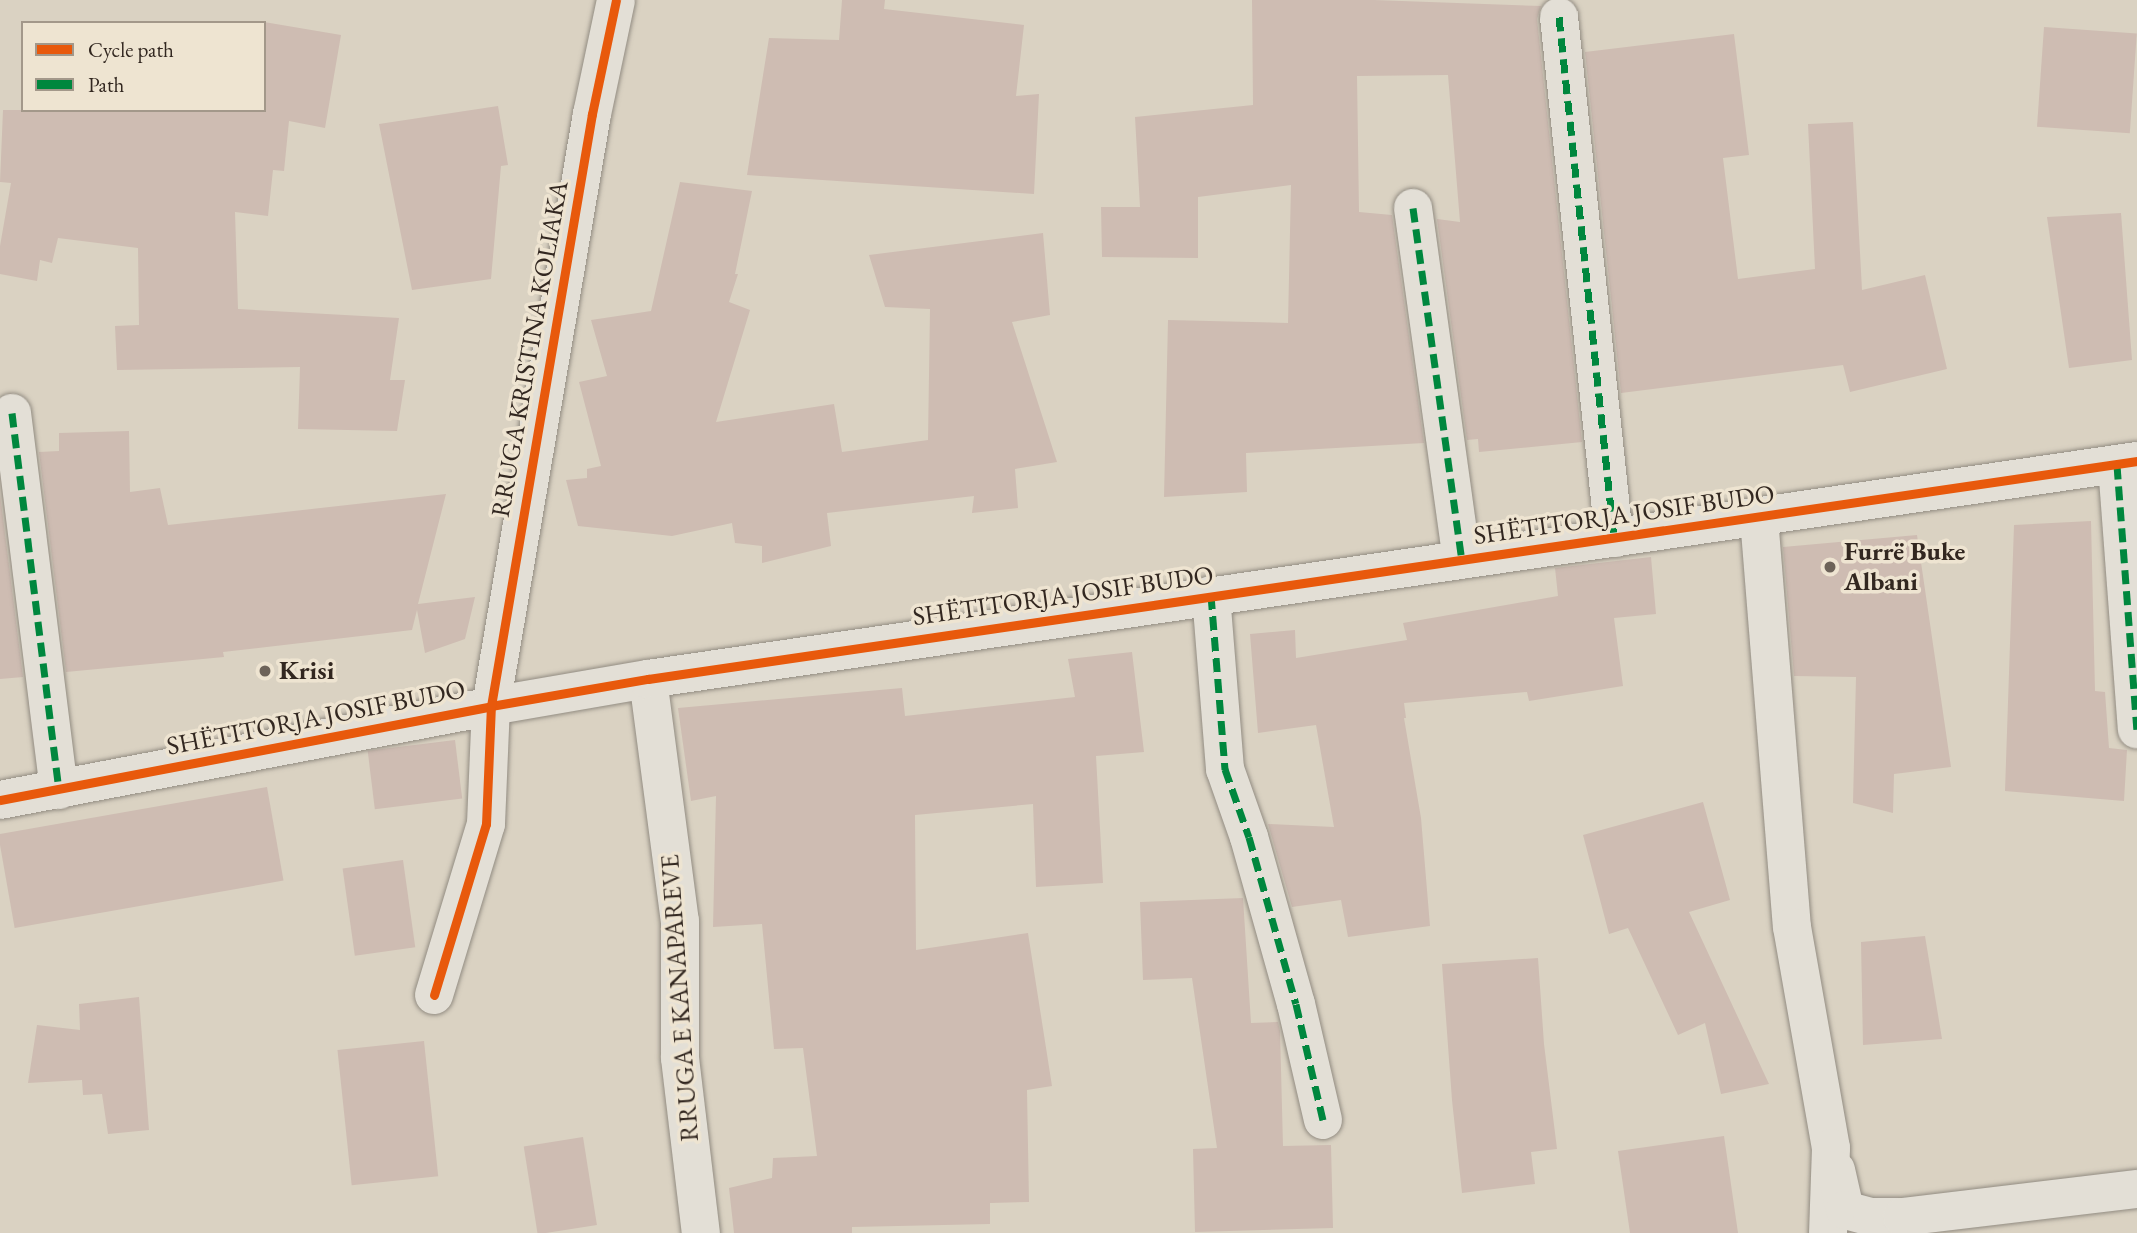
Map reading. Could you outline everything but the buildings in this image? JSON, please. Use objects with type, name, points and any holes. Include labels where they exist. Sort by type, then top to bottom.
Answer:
[{"type":"street","name":"RRUGA KRISTINA KOLIAKA","points":[[434,995],[486,824],[491,706],[589,128],[616,0]]},
{"type":"street","points":[[1559,17],[1614,538]]},
{"type":"street","points":[[1413,208],[1462,560]]},
{"type":"street","points":[[12,413],[59,790]]},
{"type":"street","name":"SHËTITORJA JOSIF BUDO","points":[[0,800],[491,706],[648,679],[2127,463]]},
{"type":"street","points":[[2127,463],[2137,729]]},
{"type":"street","points":[[1759,518],[1792,927],[1831,1148],[1845,1210],[1872,1217],[1902,1217],[2137,1189]]},
{"type":"street","points":[[1211,595],[1225,769],[1250,837],[1293,991],[1323,1120]]},
{"type":"street","name":"RRUGA E KANAPAREVE","points":[[648,679],[680,921],[680,1058],[701,1233]]},
{"type":"street","points":[[1828,1233],[1831,1148]]},
{"type":"marked path","points":[[1559,17],[1614,538]]},
{"type":"marked path","points":[[1413,208],[1462,560]]},
{"type":"marked path","points":[[12,413],[59,790]]},
{"type":"marked path","points":[[2117,465],[2137,729]]},
{"type":"marked path","points":[[1211,595],[1225,769],[1249,837],[1296,1004],[1323,1120]]},
{"type":"cycle path","points":[[434,995],[486,824],[491,706],[592,114],[616,0]]},
{"type":"cycle path","points":[[0,800],[491,706],[648,679],[2137,461]]},
{"type":"place","name":"Furrë Buke Albani","points":[[1830,567]]},
{"type":"place","name":"Krisi","points":[[265,671]]}]
